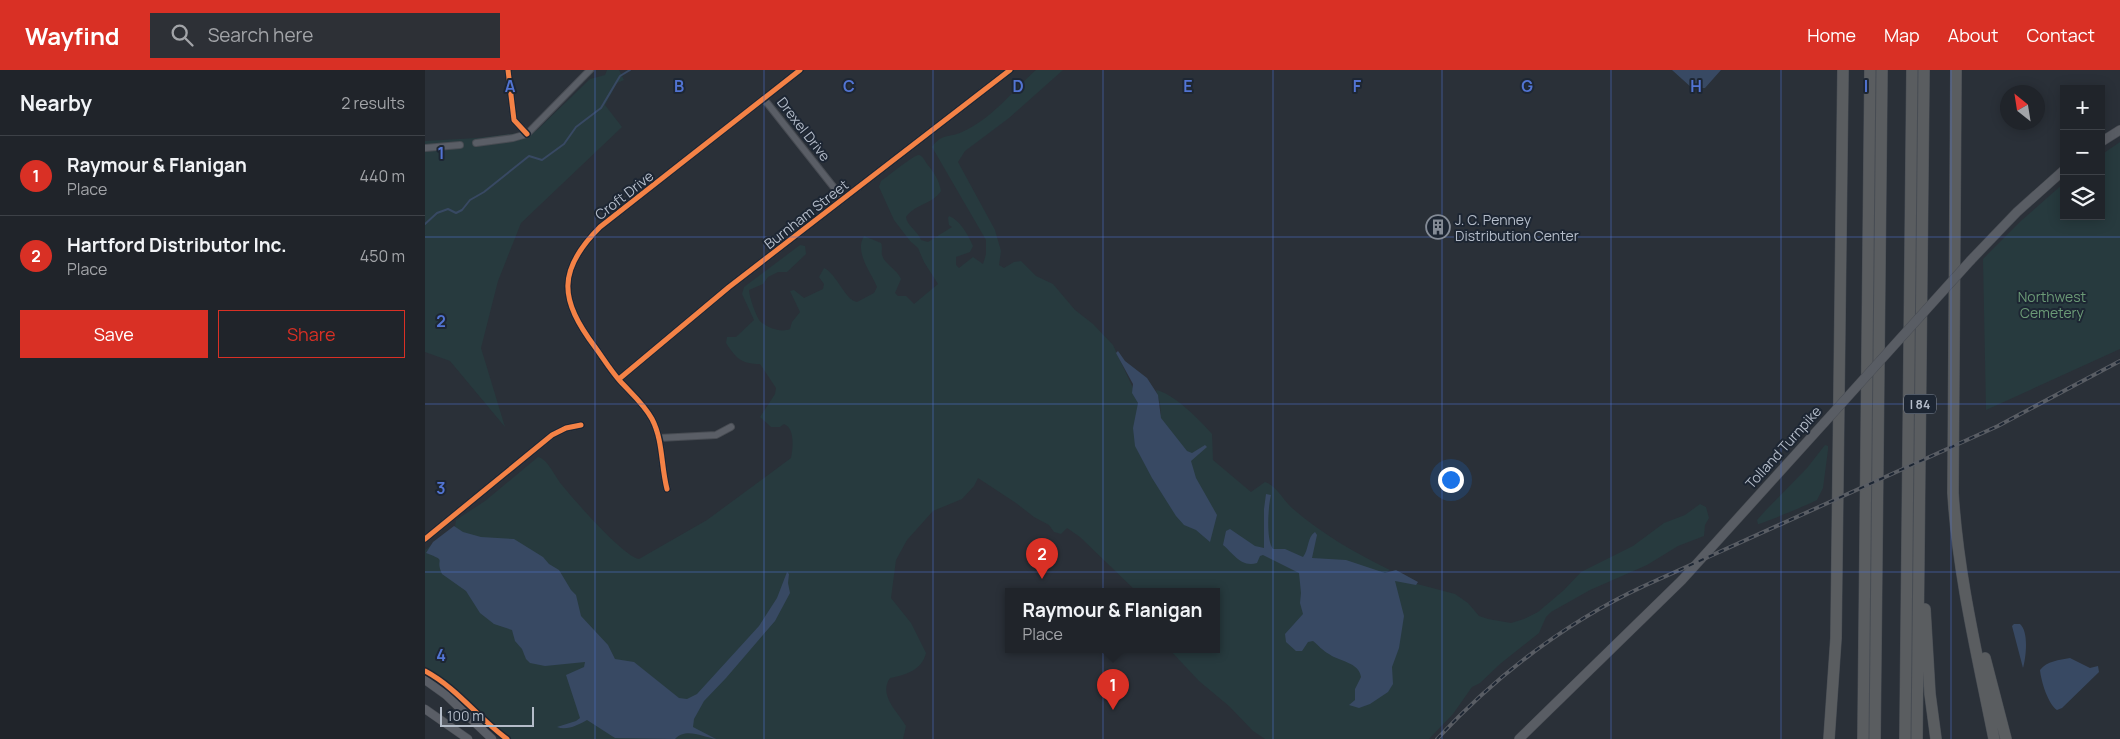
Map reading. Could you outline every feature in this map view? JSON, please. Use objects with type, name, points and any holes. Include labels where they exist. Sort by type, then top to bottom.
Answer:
[{"type":"highway","points":[[1829,739],[1834,696],[1837,638],[1841,70]]},
{"type":"highway","points":[[1863,739],[1870,70]]},
{"type":"highway","points":[[1905,739],[1912,70]]},
{"type":"highway","name":"I 84","points":[[1917,739],[1924,70]]},
{"type":"highway","points":[[1956,70],[1952,480],[1956,532],[1995,739]]},
{"type":"highway","points":[[1875,739],[1883,73]]},
{"type":"highway","points":[[1918,569],[1925,601],[1929,686],[1936,739]]},
{"type":"highway","points":[[1964,577],[2006,739]]},
{"type":"main road","points":[[2105,139],[2120,130]]},
{"type":"main road","name":"Tolland Turnpike","points":[[1519,739],[1682,580],[1971,260],[2017,212],[2060,174]]},
{"type":"street","points":[[508,70],[515,120],[527,134]]},
{"type":"street","points":[[476,143],[513,138],[527,134],[590,70]]},
{"type":"street","name":"Croft Drive","points":[[667,489],[661,462],[659,438],[647,410],[619,379],[580,327],[571,307],[567,287],[571,265],[582,245],[599,228],[800,70]]},
{"type":"street","name":"Burnham Street","points":[[619,379],[729,287],[1010,70]]},
{"type":"street","name":"Drexel Drive","points":[[764,99],[843,199]]},
{"type":"street","points":[[425,148],[460,145]]},
{"type":"street","points":[[425,539],[552,435],[566,428],[581,425]]},
{"type":"street","points":[[659,438],[716,435],[731,427]]},
{"type":"street","points":[[425,680],[446,695],[492,739]]},
{"type":"street","points":[[425,709],[469,739]]},
{"type":"green space","points":[[607,70],[619,70],[624,80],[617,83],[605,105],[622,127],[521,223],[498,281],[481,348],[505,427],[450,361],[425,352],[425,141],[477,138],[536,131],[590,79],[605,75]]},
{"type":"green space","points":[[1036,70],[1063,70],[1009,118],[965,151],[958,162],[995,230],[1001,251],[999,265],[1004,268],[1014,262],[1021,261],[1036,276],[1053,284],[1075,310],[1093,324],[1113,345],[1133,388],[1161,415],[1156,390],[1170,396],[1186,408],[1212,434],[1213,460],[1251,492],[1265,482],[1269,484],[1292,508],[1327,535],[1390,570],[1387,572],[1406,581],[1455,594],[1468,603],[1479,616],[1511,623],[1538,612],[1564,590],[1581,572],[1633,546],[1664,523],[1685,515],[1700,504],[1706,507],[1709,518],[1705,525],[1704,536],[1678,546],[1647,565],[1590,590],[1551,612],[1546,617],[1539,633],[1500,664],[1480,683],[1472,687],[1453,714],[1429,739],[1265,739],[1253,731],[1229,706],[1199,681],[1173,653],[1220,653],[1220,588],[1133,588],[1080,537],[1067,528],[1061,534],[1054,532],[1049,525],[1034,517],[978,478],[974,486],[962,499],[933,511],[907,540],[896,560],[891,598],[911,623],[926,653],[917,668],[890,678],[887,684],[886,691],[888,697],[906,726],[903,739],[508,739],[458,694],[425,670],[425,550],[455,526],[456,520],[485,501],[538,457],[545,461],[562,485],[599,527],[622,549],[639,559],[707,520],[791,458],[792,434],[788,426],[784,424],[780,427],[771,427],[760,417],[775,394],[776,388],[760,364],[748,363],[740,359],[726,343],[727,337],[736,337],[754,320],[742,294],[744,287],[800,245],[805,246],[806,254],[787,272],[778,272],[768,277],[763,284],[749,290],[753,306],[760,321],[774,329],[790,329],[792,322],[800,312],[790,291],[794,290],[804,298],[823,289],[824,284],[819,277],[824,268],[829,271],[849,297],[857,302],[874,293],[877,287],[862,255],[861,242],[864,236],[881,243],[884,258],[901,279],[895,293],[898,296],[906,296],[914,304],[938,284],[924,262],[918,248],[910,241],[894,220],[879,187],[881,181],[919,155],[923,157],[934,173],[941,191],[933,199],[914,209],[906,217],[908,223],[921,240],[928,242],[952,227],[949,225],[948,218],[949,216],[953,218],[964,229],[973,246],[970,252],[956,257],[956,265],[959,268],[973,257],[983,264],[986,254],[986,240],[932,147],[942,138],[962,132],[983,120]]},
{"type":"green space","name":"Northwest Cemetery","points":[[2120,142],[2120,349],[1986,410],[1983,259],[2022,220],[2060,187],[2060,220],[2105,220],[2105,152]]},
{"type":"green space","points":[[1825,445],[1828,446],[1828,450],[1823,488],[1817,500],[1758,524],[1757,520],[1807,468]]},
{"type":"water","points":[[1672,70],[1721,70],[1705,88],[1692,88]]},
{"type":"water","points":[[1118,351],[1125,361],[1147,378],[1158,395],[1161,418],[1187,451],[1192,453],[1205,445],[1207,447],[1191,461],[1196,478],[1217,515],[1210,542],[1196,530],[1184,525],[1176,516],[1152,478],[1135,446],[1133,428],[1138,403],[1132,393],[1133,384],[1116,353]]},
{"type":"water","points":[[1266,494],[1271,495],[1268,515],[1269,538],[1273,549],[1285,549],[1303,557],[1312,534],[1315,532],[1317,535],[1312,558],[1346,560],[1385,573],[1396,570],[1418,582],[1416,585],[1395,581],[1404,616],[1399,648],[1392,667],[1393,684],[1388,692],[1370,704],[1359,708],[1349,705],[1355,700],[1355,689],[1361,677],[1360,672],[1353,665],[1333,657],[1313,641],[1308,642],[1302,651],[1296,651],[1286,642],[1285,634],[1303,614],[1300,603],[1299,573],[1263,555],[1260,556],[1257,563],[1242,562],[1223,545],[1226,531],[1230,529],[1255,546],[1264,548]]},
{"type":"water","points":[[454,526],[463,532],[481,537],[514,539],[543,557],[549,564],[559,570],[576,595],[581,616],[608,645],[615,659],[634,662],[679,698],[687,699],[697,694],[759,626],[777,598],[787,572],[789,574],[790,593],[775,621],[704,701],[694,719],[693,727],[716,739],[689,733],[679,735],[675,739],[615,738],[587,720],[572,727],[561,728],[557,727],[580,718],[566,675],[584,667],[585,662],[545,666],[530,663],[515,641],[512,630],[494,624],[480,613],[466,591],[442,574],[439,559],[426,553],[433,542]]},
{"type":"water","points":[[2020,624],[2025,633],[2026,651],[2023,668],[2012,626]]},
{"type":"water","points":[[2070,658],[2090,668],[2098,666],[2099,672],[2062,708],[2057,710],[2048,698],[2043,686],[2040,670],[2050,663]]},
{"type":"waterway","points":[[425,224],[437,213],[448,209],[456,213],[462,210],[470,200],[484,192],[529,156],[542,160],[564,144],[576,127],[601,108],[620,76],[630,70]]},
{"type":"railway","points":[[1437,739],[1483,693],[1508,672],[1533,652],[1586,617],[1644,586],[1998,426],[2120,361]]},
{"type":"cycle path","points":[[508,70],[514,120],[527,134]]},
{"type":"cycle path","points":[[667,489],[656,427],[649,414],[613,373],[583,330],[570,300],[568,286],[570,272],[576,258],[600,227],[800,70]]},
{"type":"cycle path","points":[[619,379],[729,287],[1010,70]]},
{"type":"cycle path","points":[[425,539],[552,435],[566,428],[581,425]]},
{"type":"cycle path","points":[[425,671],[457,694],[507,739]]},
{"type":"place","name":"J. C. Penney Distribution Center","points":[[1438,227]]},
{"type":"place","name":"Hartford Distributor Inc.","points":[[1042,579]]},
{"type":"place","name":"Raymour & Flanigan","points":[[1113,710]]}]
